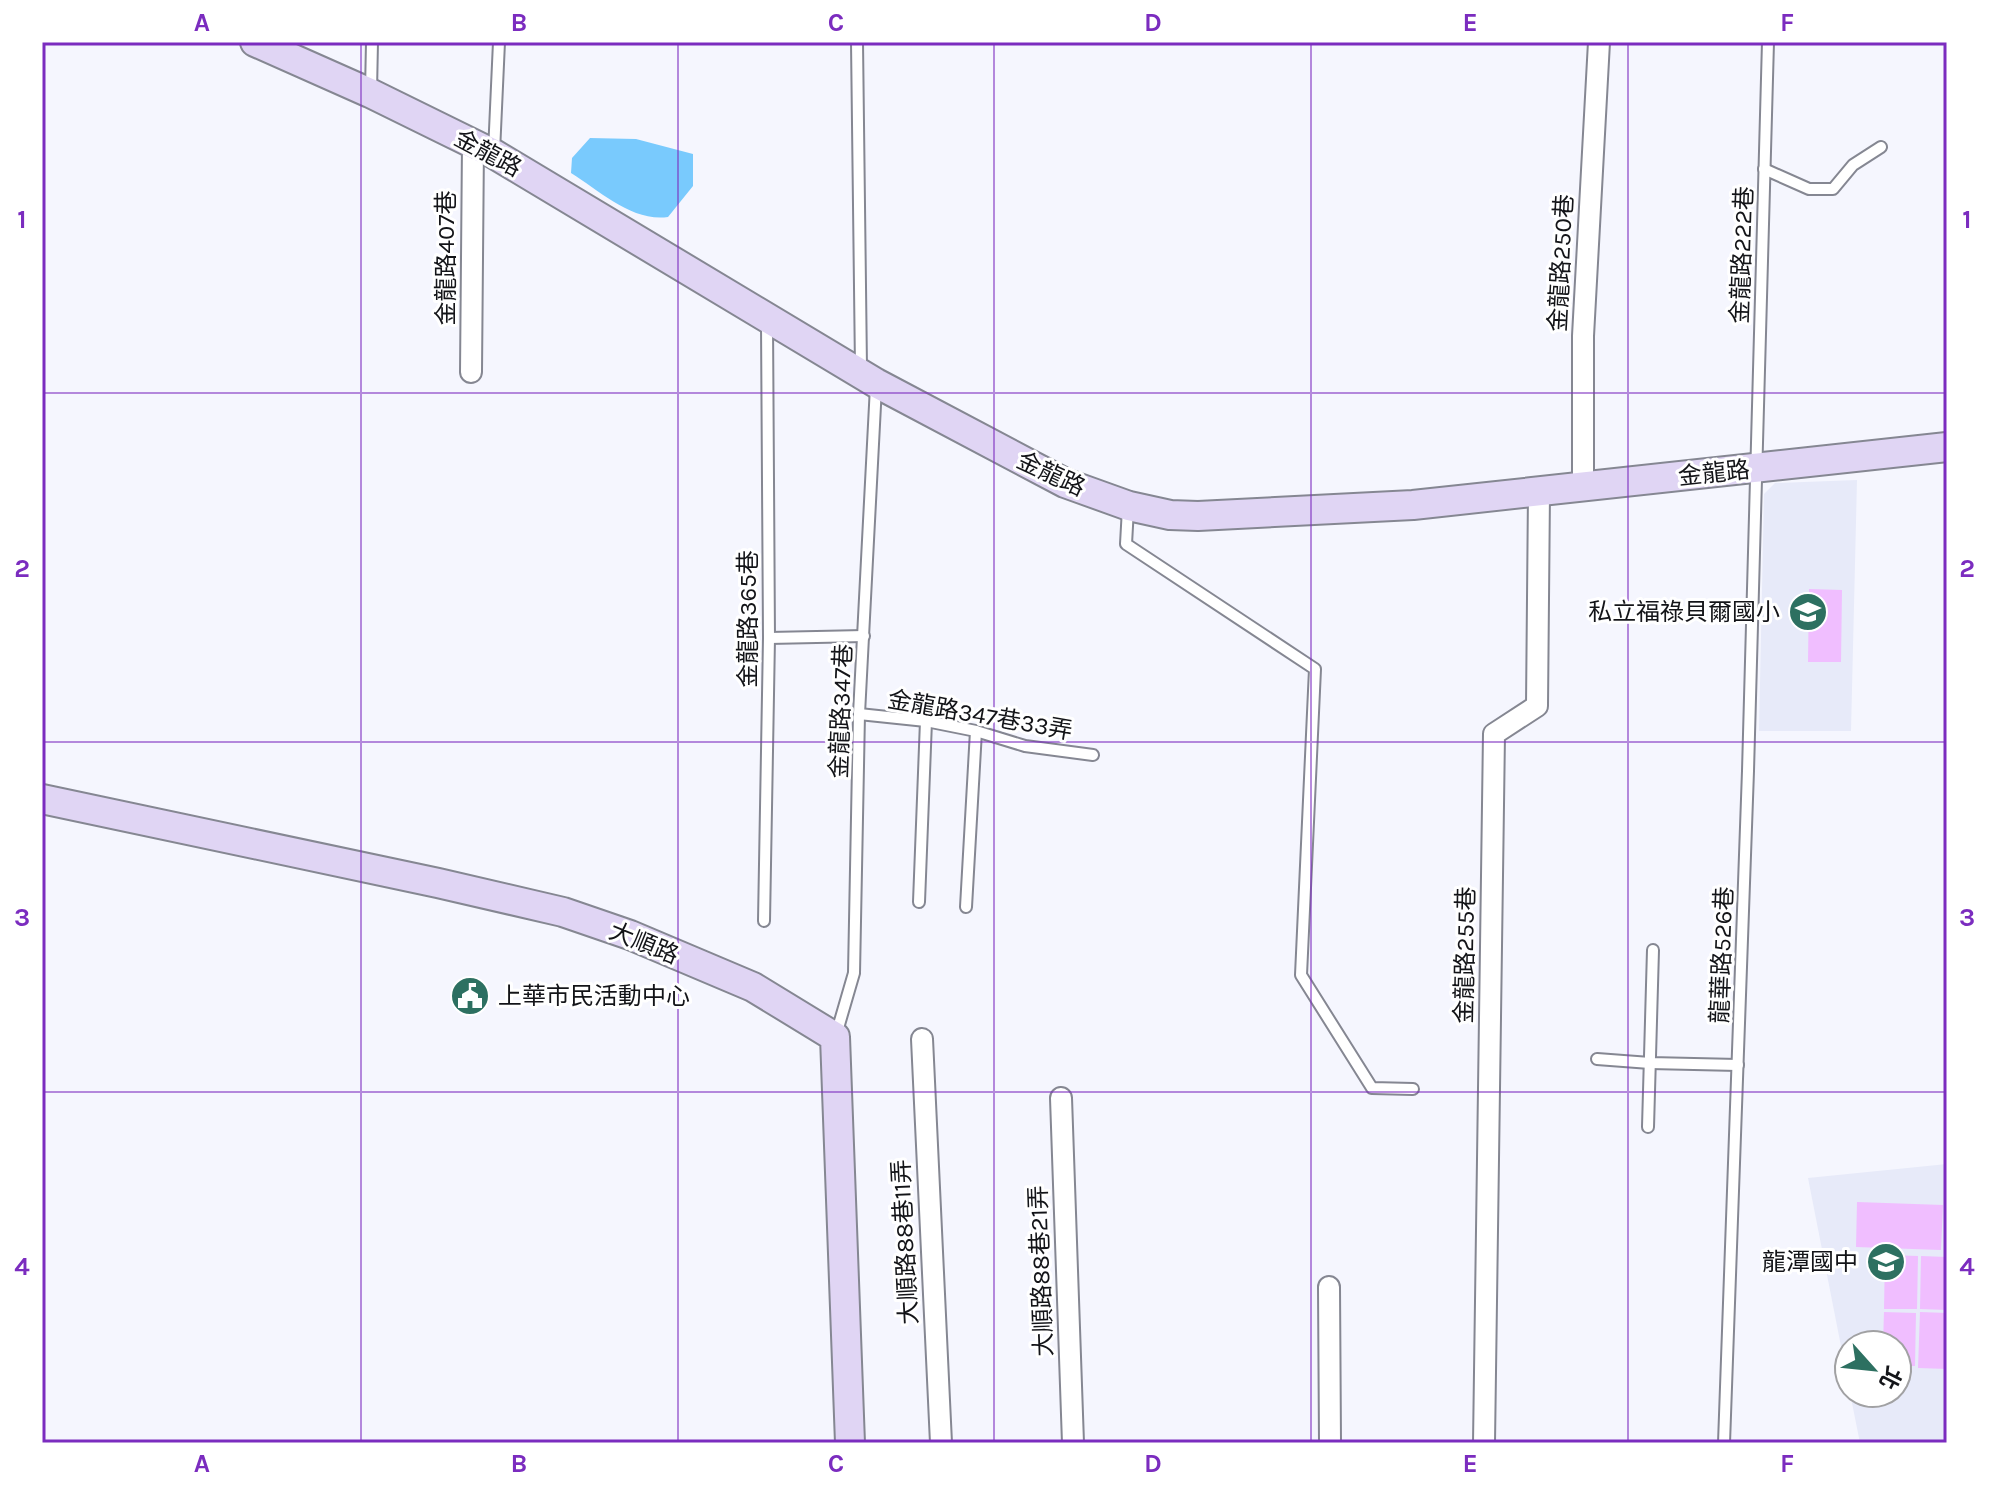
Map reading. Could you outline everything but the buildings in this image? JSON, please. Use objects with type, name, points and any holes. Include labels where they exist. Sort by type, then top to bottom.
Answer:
[{"type":"street","name":"金龍路","points":[[255,42],[370,93],[484,149],[869,379],[1065,483],[1129,506],[1170,515],[1198,516],[1413,505],[1947,447]]},
{"type":"street","name":"金龍路250巷","points":[[1583,487],[1583,336],[1599,42]]},
{"type":"street","name":"金龍路407巷","points":[[471,372],[484,149]]},
{"type":"street","name":"金龍路255巷","points":[[1484,1443],[1494,734],[1537,706],[1539,492]]},
{"type":"street","name":"大順路","points":[[42,799],[563,912],[630,935],[753,987],[835,1037]]},
{"type":"street","points":[[835,1037],[850,1443]]},
{"type":"street","name":"大順路88巷11弄","points":[[922,1039],[941,1443]]},
{"type":"street","name":"大順路88巷21弄","points":[[1061,1098],[1073,1443]]},
{"type":"street","points":[[1329,1287],[1330,1443]]},
{"type":"lane","points":[[370,93],[372,42]]},
{"type":"lane","points":[[484,149],[499,42]]},
{"type":"lane","name":"金龍路347巷","points":[[835,1037],[854,973],[859,714],[864,636],[869,379],[857,42]]},
{"type":"lane","name":"金龍路222巷","points":[[1755,468],[1768,42]]},
{"type":"lane","points":[[1764,169],[1809,189],[1833,189],[1853,165],[1881,147]]},
{"type":"lane","name":"金龍路365巷","points":[[764,921],[769,638],[767,318]]},
{"type":"lane","name":"龍華路526巷","points":[[1724,1443],[1755,468]]},
{"type":"lane","points":[[1129,506],[1126,544],[1315,669],[1301,975],[1372,1088],[1413,1089]]},
{"type":"lane","points":[[769,638],[864,636]]},
{"type":"lane","name":"金龍路347巷33弄","points":[[859,714],[926,721],[976,731],[1025,746],[1093,755]]},
{"type":"lane","points":[[919,902],[926,721]]},
{"type":"lane","points":[[966,907],[976,731]]},
{"type":"lane","points":[[1648,1127],[1653,950]]},
{"type":"lane","points":[[1597,1059],[1738,1065]]},
{"type":"shaded area","name":"私立福祿貝爾國小","points":[[1857,480],[1851,731],[1759,731],[1764,494],[1775,483]]},
{"type":"shaded area","points":[[1809,589],[1842,590],[1841,662],[1808,662]]},
{"type":"shaded area","name":"龍潭國中","points":[[1947,1164],[1947,1443],[1860,1443],[1853,1409],[1913,1409],[1913,1329],[1838,1329],[1808,1178]]},
{"type":"shaded area","points":[[1857,1202],[1943,1205],[1941,1250],[1856,1247]]},
{"type":"shaded area","points":[[1885,1255],[1918,1256],[1917,1309],[1884,1309]]},
{"type":"shaded area","points":[[1921,1256],[1947,1257],[1947,1310],[1920,1309]]},
{"type":"shaded area","points":[[1884,1312],[1916,1313],[1915,1366],[1913,1329],[1883,1329]]},
{"type":"shaded area","points":[[1920,1312],[1947,1313],[1947,1369],[1918,1368]]},
{"type":"water","points":[[590,138],[636,139],[693,154],[693,186],[668,217],[642,215],[629,210],[571,173],[572,158]]},
{"type":"place","name":"私立福祿貝爾國小","points":[[1808,612]]},
{"type":"place","name":"上華市民活動中心","points":[[470,996]]},
{"type":"place","name":"龍潭國中","points":[[1886,1262]]}]
